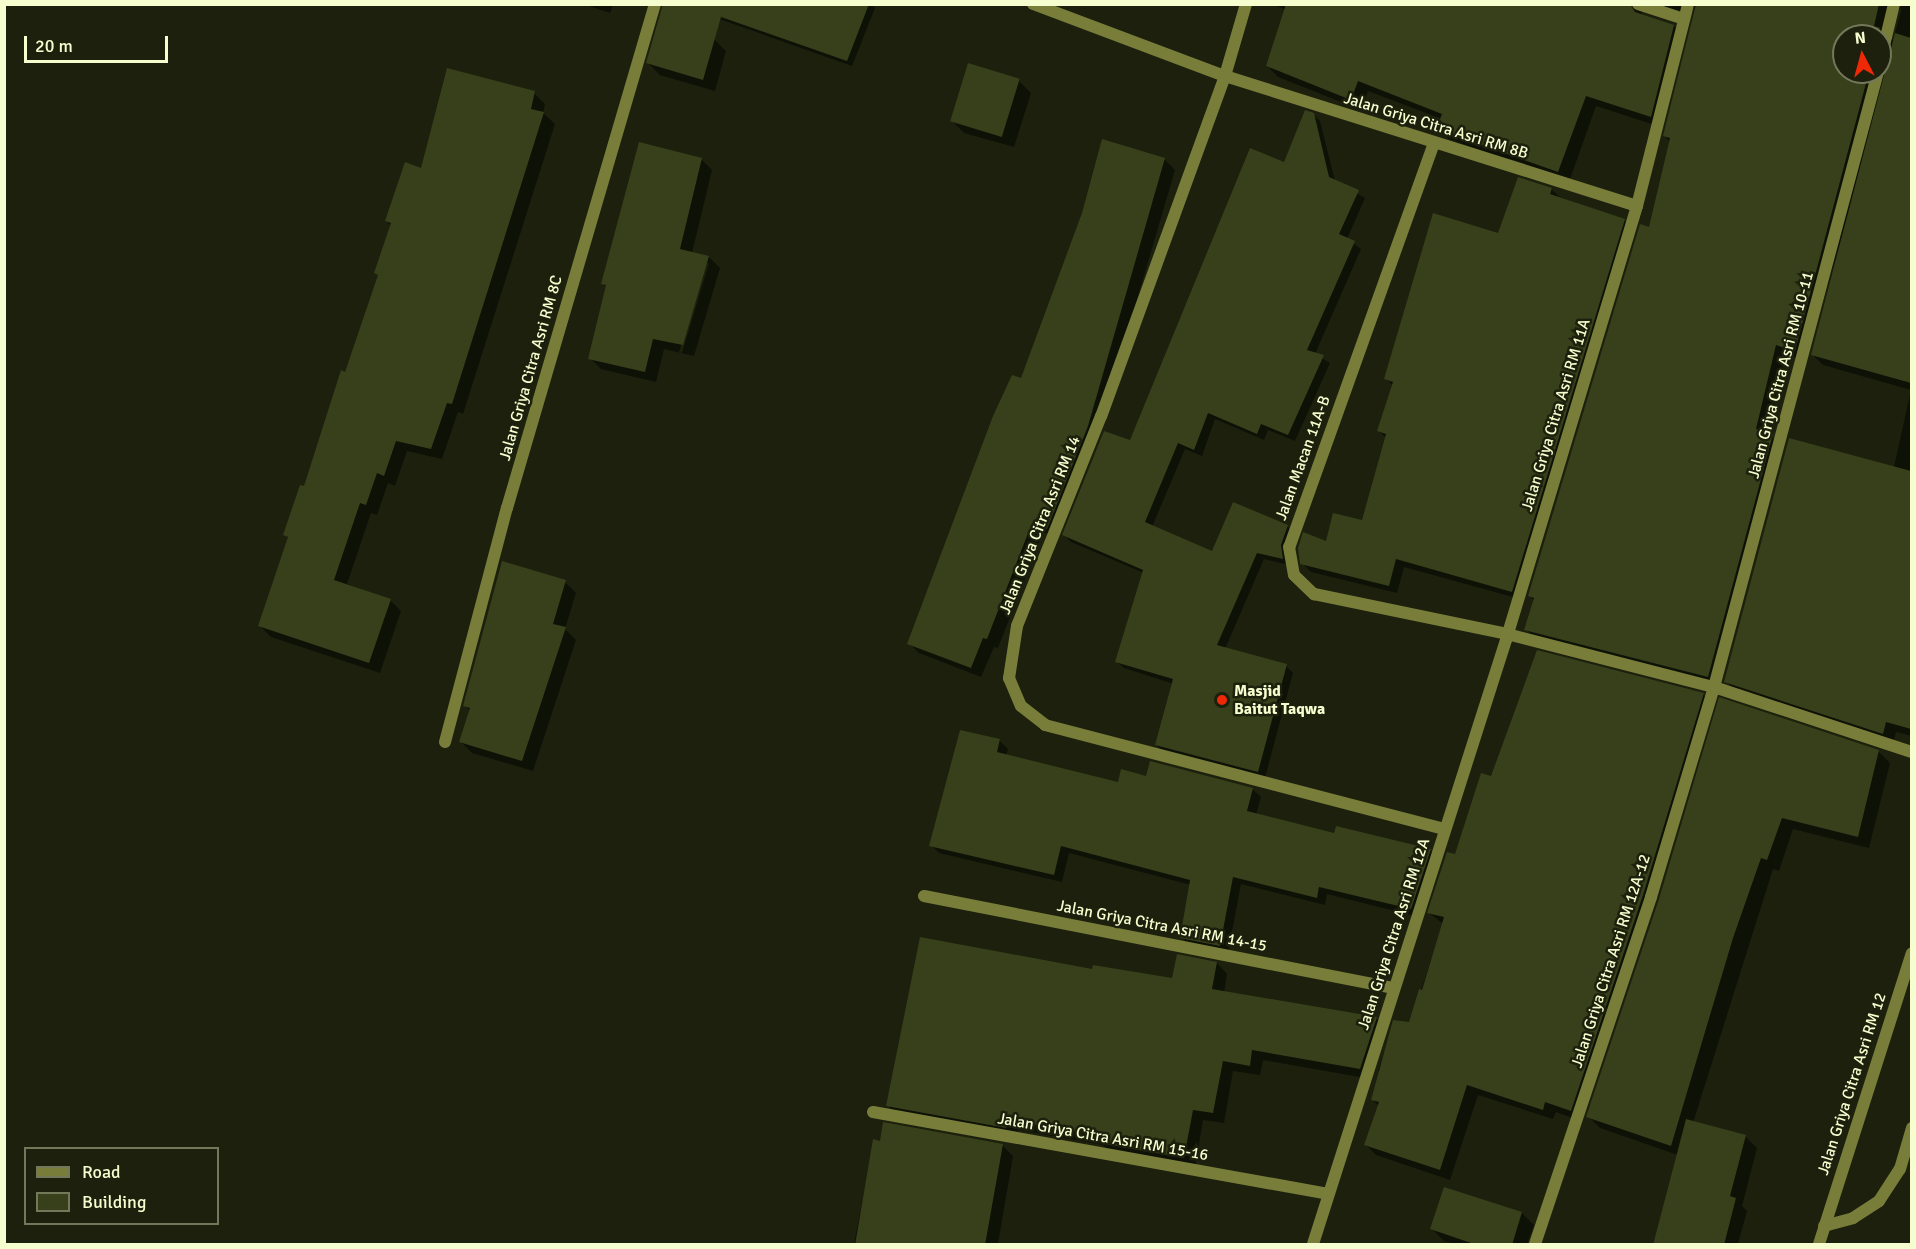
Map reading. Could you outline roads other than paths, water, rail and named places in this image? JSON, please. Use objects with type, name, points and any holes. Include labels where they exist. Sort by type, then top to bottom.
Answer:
[{"type":"street","name":"Jalan Griya Citra Asri RM 8C","points":[[445,742],[507,508],[655,4]]},
{"type":"street","name":"Jalan Griya Citra Asri RM 8B","points":[[1033,4],[1225,76],[1637,206]]},
{"type":"street","name":"Jalan Griya Citra Asri RM 14","points":[[1246,4],[1225,76],[1101,416],[1017,626],[1009,678],[1021,706],[1045,725],[1445,829]]},
{"type":"street","points":[[1638,4],[1684,19]]},
{"type":"street","name":"Jalan Griya Citra Asri RM 11A","points":[[1507,634],[1637,206],[1688,4]]},
{"type":"street","points":[[1889,24],[1894,4]]},
{"type":"street","name":"Jalan Griya Citra Asri RM 10-11","points":[[1714,687],[1875,84]]},
{"type":"street","name":"Jalan Macan 11A-B","points":[[1434,143],[1289,547],[1294,575],[1314,594],[1507,634],[1714,687],[1911,752]]},
{"type":"street","name":"Jalan Griya Citra Asri RM 12A","points":[[1313,1245],[1327,1194],[1507,634]]},
{"type":"street","name":"Jalan Griya Citra Asri RM 12A-12","points":[[1535,1245],[1651,897],[1714,687]]},
{"type":"street","name":"Jalan Griya Citra Asri RM 14-15","points":[[924,896],[1394,988]]},
{"type":"street","name":"Jalan Griya Citra Asri RM 12","points":[[1819,1245],[1911,953]]},
{"type":"street","name":"Jalan Griya Citra Asri RM 15-16","points":[[873,1112],[1327,1194]]},
{"type":"street","points":[[1824,1226],[1853,1218],[1879,1201],[1900,1169],[1911,1128]]},
{"type":"place","name":"Masjid Baitut Taqwa","points":[[1222,700]]}]
